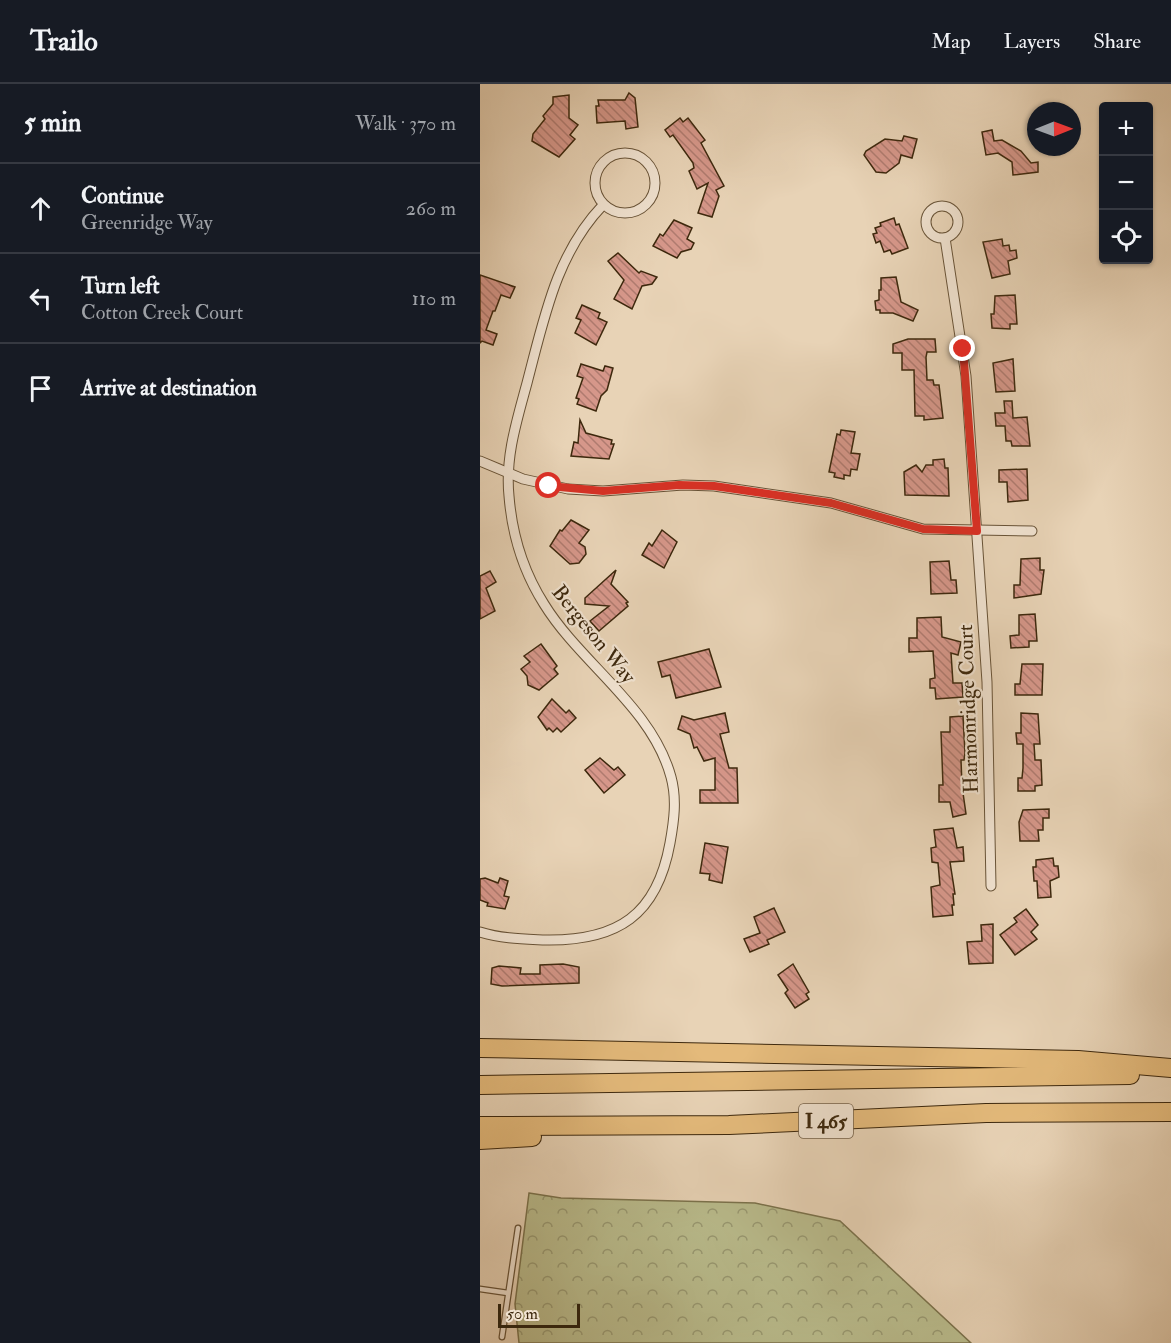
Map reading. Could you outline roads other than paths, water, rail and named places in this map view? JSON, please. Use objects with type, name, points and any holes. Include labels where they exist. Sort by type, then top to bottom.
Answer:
[{"type":"highway","points":[[480,1048],[1078,1060],[1171,1068]]},
{"type":"highway","name":"I 465","points":[[480,1085],[1171,1074]]},
{"type":"highway","name":"I 465","points":[[480,1126],[729,1125],[986,1113],[1171,1112]]},
{"type":"highway","points":[[480,1140],[729,1125]]},
{"type":"street","points":[[623,153],[645,160],[653,171],[655,184],[646,206],[624,214],[603,205],[598,198],[594,181],[596,171],[604,161],[623,153]]},
{"type":"street","name":"Bergeson Way","points":[[480,932],[512,938],[579,940],[616,929],[633,917],[651,899],[666,866],[674,821],[674,789],[663,754],[653,735],[554,620],[532,583],[514,532],[509,474],[514,431],[554,284],[574,242],[603,205]]},
{"type":"street","name":"Harmonridge Court","points":[[945,238],[964,359],[977,531],[987,682],[991,886]]},
{"type":"street","points":[[480,461],[509,474],[549,486],[590,491],[679,485],[714,486],[831,503],[923,529],[1032,531]]},
{"type":"lane","points":[[502,1337],[518,1228]]},
{"type":"lane","points":[[480,1289],[508,1293]]}]
